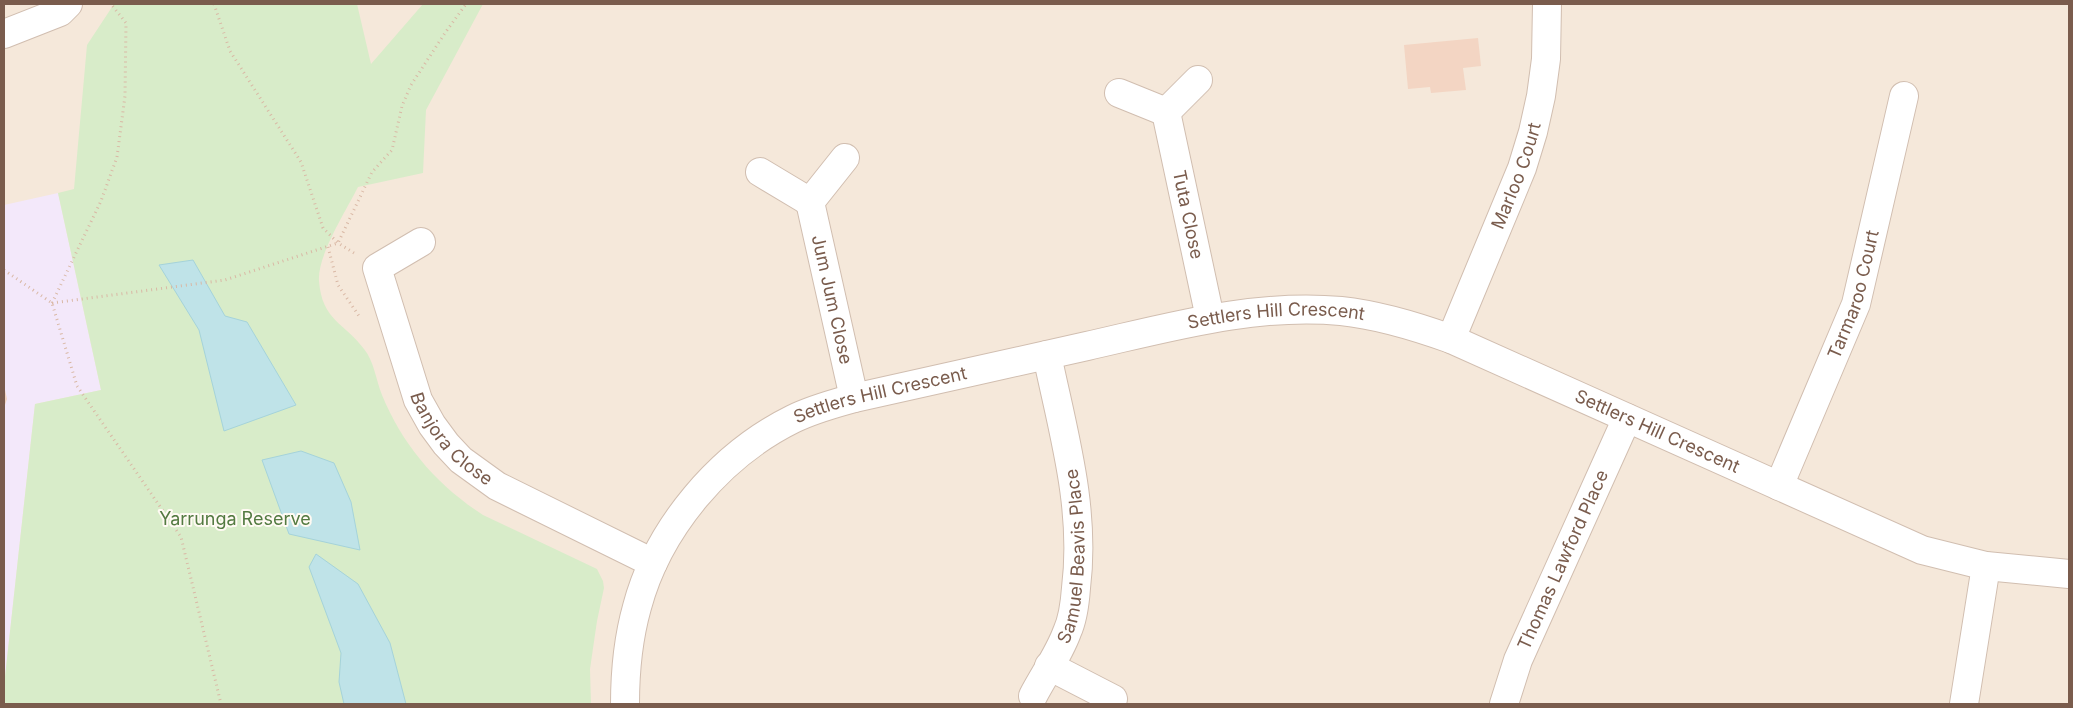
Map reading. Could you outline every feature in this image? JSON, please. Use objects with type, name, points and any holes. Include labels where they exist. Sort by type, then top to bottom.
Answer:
[{"type":"street","points":[[4,34],[60,12],[68,4]]},
{"type":"street","name":"Marloo Court","points":[[1451,339],[1522,168],[1533,132],[1541,96],[1546,59],[1547,4]]},
{"type":"street","points":[[1119,93],[1166,112],[1198,80]]},
{"type":"street","name":"Tarmaroo Court","points":[[1780,486],[1856,304],[1904,96]]},
{"type":"street","name":"Tuta Close","points":[[1166,112],[1210,318]]},
{"type":"street","points":[[760,172],[810,202],[845,158]]},
{"type":"street","name":"Jum Jum Close","points":[[810,202],[854,398]]},
{"type":"street","points":[[377,268],[421,242]]},
{"type":"street","name":"Banjora Close","points":[[377,268],[418,400],[432,426],[446,444],[472,469],[497,486],[653,563]]},
{"type":"street","name":"Settlers Hill Crescent","points":[[625,704],[625,673],[629,639],[637,606],[653,563],[675,524],[694,499],[739,454],[765,435],[793,419],[823,407],[854,398],[1210,318],[1272,310],[1342,311],[1377,316],[1411,324],[1451,339],[1922,550],[1986,566],[2069,574]]},
{"type":"street","name":"Samuel Beavis Place","points":[[1033,696],[1068,632],[1075,601],[1079,568],[1080,536],[1073,477],[1047,355]]},
{"type":"street","name":"Thomas Lawford Place","points":[[1504,704],[1518,660],[1627,418]]},
{"type":"street","points":[[1964,704],[1986,566]]},
{"type":"street","name":"Samuel Beavis Place","points":[[1049,666],[1113,699]]},
{"type":"path","points":[[52,303],[101,201],[117,157],[125,96],[126,23],[111,4]]},
{"type":"path","points":[[214,4],[230,51],[301,162],[323,228],[338,243],[377,268]]},
{"type":"path","points":[[52,303],[226,280],[338,243],[372,172],[392,150],[402,106],[411,85],[445,32],[466,4]]},
{"type":"path","points":[[4,270],[52,303],[77,386],[181,537],[221,704]]},
{"type":"shaded area","points":[[4,4],[2069,4],[2069,704],[4,704]]},
{"type":"shaded area","points":[[58,193],[101,390],[35,404],[4,686],[4,205]]},
{"type":"green space","name":"Yarrunga Reserve","points":[[114,4],[357,4],[371,64],[423,4],[483,4],[426,110],[423,173],[358,187],[327,247],[320,271],[321,294],[330,313],[357,340],[367,354],[373,365],[390,414],[411,447],[436,477],[483,515],[597,569],[604,588],[590,669],[591,704],[4,704],[4,686],[35,404],[101,390],[58,193],[74,189],[87,45]]},
{"type":"water","points":[[193,260],[225,316],[247,322],[296,405],[224,431],[199,330],[159,265]]},
{"type":"water","points":[[301,451],[334,463],[351,502],[360,550],[289,534],[262,460]]},
{"type":"water","points":[[316,554],[358,584],[390,643],[406,704],[344,704],[339,682],[341,653],[309,567]]},
{"type":"building","points":[[1478,38],[1481,66],[1463,68],[1466,90],[1431,93],[1430,87],[1408,89],[1404,45]]},
{"type":"building","points":[[4,385],[7,399],[4,408]]}]
